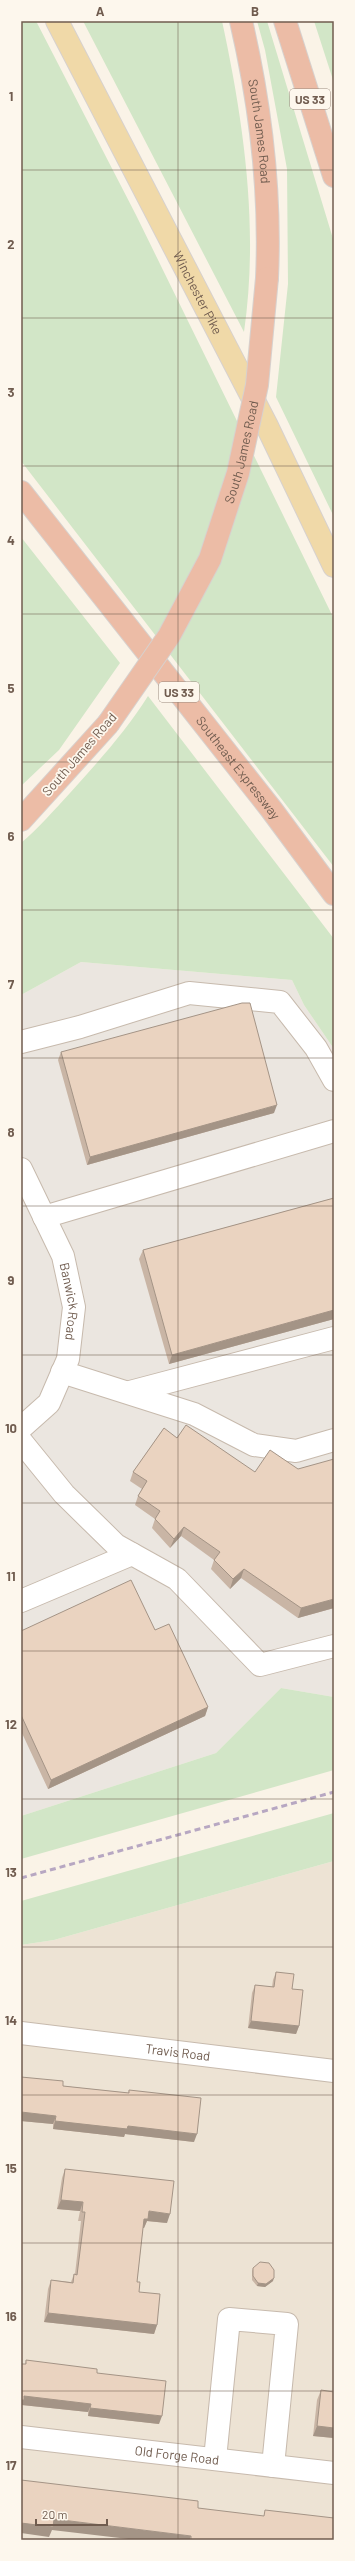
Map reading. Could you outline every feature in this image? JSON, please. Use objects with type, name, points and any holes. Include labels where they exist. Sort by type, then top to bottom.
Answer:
[{"type":"highway","name":"South James Road","points":[[21,820],[108,724],[169,636],[210,559],[238,473],[257,385],[268,278],[270,221],[266,156],[252,67],[241,21]]},
{"type":"highway","name":"US 33","points":[[285,21],[334,176]]},
{"type":"highway","name":"Southeast Expressway","points":[[21,492],[271,809],[334,894]]},
{"type":"main road","name":"Winchester Pike","points":[[57,21],[266,424],[334,566]]},
{"type":"street","points":[[21,1042],[80,1027],[189,993],[280,1002],[316,1048],[334,1080]]},
{"type":"street","points":[[44,1217],[334,1131]]},
{"type":"street","name":"Banwick Road","points":[[21,1169],[62,1256],[74,1307],[68,1358],[49,1403],[21,1428]]},
{"type":"street","points":[[130,1392],[334,1338]]},
{"type":"street","points":[[62,1372],[130,1392],[194,1414],[254,1445],[296,1451],[334,1440]]},
{"type":"street","points":[[21,1441],[64,1494],[116,1545],[177,1579],[260,1665],[334,1646]]},
{"type":"street","points":[[21,1601],[132,1554]]},
{"type":"street","name":"Travis Road","points":[[21,2033],[334,2071]]},
{"type":"street","points":[[215,2459],[229,2319],[287,2324],[273,2466]]},
{"type":"street","name":"Old Forge Road","points":[[21,2437],[334,2473]]},
{"type":"shaded area","points":[[81,962],[292,980],[304,1005],[334,1049],[334,1697],[281,1688],[216,1753],[21,1816],[21,995]]},
{"type":"shaded area","points":[[334,1861],[334,2540],[21,2540],[21,1945],[54,1940]]},
{"type":"green space","points":[[21,21],[36,21],[136,215],[334,619],[334,867],[21,461]]},
{"type":"green space","points":[[83,21],[222,21],[237,98],[247,176],[250,254],[244,332]]},
{"type":"green space","points":[[257,21],[267,21],[334,242],[334,517],[276,397],[288,284],[287,169],[265,50]]},
{"type":"green space","points":[[314,21],[334,21],[334,83]]},
{"type":"green space","points":[[21,537],[120,663],[59,750],[21,786]]},
{"type":"green space","points":[[148,696],[334,939],[334,1049],[304,1005],[292,980],[81,962],[21,995],[21,843],[46,819],[101,758],[121,734]]},
{"type":"green space","points":[[281,1688],[334,1697],[334,1770],[21,1859],[21,1816],[216,1753]]},
{"type":"green space","points":[[334,1813],[334,1861],[54,1940],[21,1945],[21,1901]]},
{"type":"building","points":[[242,1003],[250,1003],[277,1105],[90,1157],[61,1052]]},
{"type":"building","points":[[334,1198],[334,1310],[172,1355],[143,1250]]},
{"type":"building","points":[[186,1425],[255,1472],[270,1450],[298,1469],[334,1459],[334,1599],[301,1608],[244,1569],[233,1579],[214,1560],[220,1552],[184,1527],[174,1539],[155,1519],[160,1511],[138,1496],[147,1481],[133,1472],[164,1428],[177,1438]]},
{"type":"building","points":[[131,1580],[155,1630],[169,1624],[208,1707],[51,1780],[21,1715],[21,1631]]},
{"type":"building","points":[[276,1972],[294,1974],[292,1989],[303,1990],[299,2026],[251,2021],[255,1985],[274,1987]]},
{"type":"building","points":[[21,2077],[63,2081],[63,2086],[129,2093],[129,2090],[201,2098],[197,2134],[128,2126],[127,2129],[55,2121],[56,2116],[21,2112]]},
{"type":"building","points":[[65,2169],[174,2181],[170,2214],[149,2211],[148,2219],[144,2219],[137,2282],[140,2282],[139,2292],[160,2294],[157,2325],[48,2313],[51,2280],[73,2283],[74,2274],[77,2275],[85,2212],[82,2212],[83,2202],[61,2200]]},
{"type":"building","points":[[260,2262],[269,2263],[274,2270],[274,2278],[266,2284],[258,2283],[253,2276],[253,2268]]},
{"type":"building","points":[[26,2360],[97,2369],[97,2373],[166,2381],[162,2416],[90,2408],[91,2404],[24,2396],[24,2400],[21,2400],[21,2364],[26,2364]]},
{"type":"building","points":[[321,2390],[334,2392],[334,2428],[317,2426]]},
{"type":"building","points":[[21,2480],[198,2501],[198,2508],[264,2516],[265,2510],[334,2518],[334,2540],[191,2540],[191,2536],[54,2519],[53,2527],[21,2523]]},
{"type":"railway","points":[[21,1878],[334,1792]]}]
